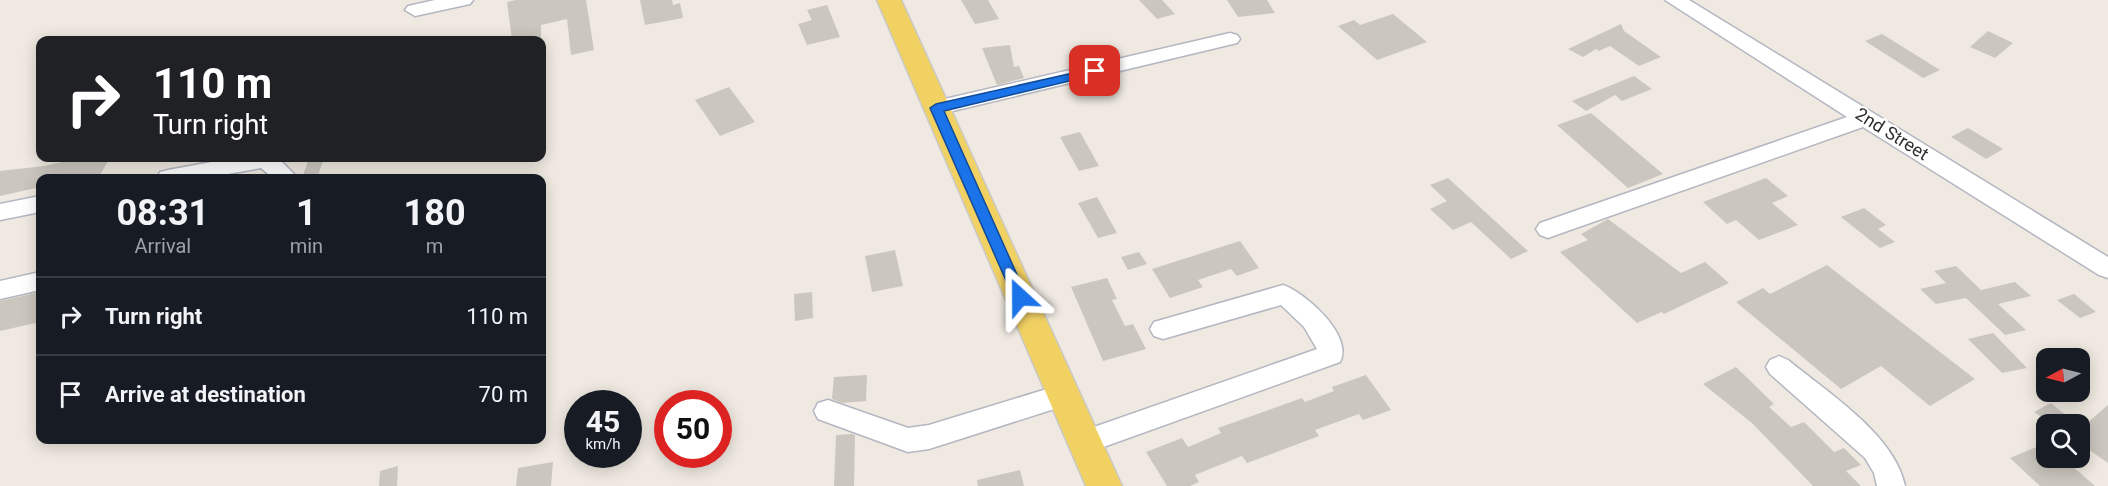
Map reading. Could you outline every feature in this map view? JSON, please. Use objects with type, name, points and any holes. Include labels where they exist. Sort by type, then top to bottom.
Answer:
[{"type":"main road","points":[[889,0],[1104,486]]},
{"type":"street","points":[[415,10],[463,0]]},
{"type":"street","name":"2nd Street","points":[[1675,0],[2108,268]]},
{"type":"street","points":[[936,108],[1230,39]]},
{"type":"street","points":[[1548,229],[1865,118]]},
{"type":"street","points":[[188,174],[250,162]]},
{"type":"street","points":[[268,162],[282,174]]},
{"type":"street","points":[[0,212],[36,205]]},
{"type":"street","points":[[0,290],[36,282]]},
{"type":"street","points":[[1084,442],[1331,355],[1330,344],[1296,299],[1283,296],[1163,329]]},
{"type":"street","points":[[1779,367],[1875,450],[1888,470],[1891,486]]},
{"type":"street","points":[[828,411],[908,440],[929,437],[1063,395]]},
{"type":"building","points":[[586,0],[594,50],[571,55],[567,19],[541,25],[541,36],[511,36],[507,2]]},
{"type":"building","points":[[640,0],[672,0],[673,5],[680,3],[683,18],[645,25]]},
{"type":"building","points":[[961,0],[988,0],[999,19],[975,24]]},
{"type":"building","points":[[1139,0],[1162,0],[1175,14],[1157,19]]},
{"type":"building","points":[[1227,0],[1267,0],[1275,13],[1238,17]]},
{"type":"building","points":[[827,5],[840,37],[807,45],[798,24],[812,20],[807,10]]},
{"type":"building","points":[[1393,14],[1427,42],[1377,60],[1338,26],[1354,20],[1360,25]]},
{"type":"building","points":[[1621,24],[1624,31],[1661,57],[1639,66],[1610,46],[1599,51],[1596,49],[1583,57],[1568,49]]},
{"type":"building","points":[[1988,31],[2013,43],[1995,58],[1970,47]]},
{"type":"building","points":[[1882,34],[1940,70],[1923,78],[1865,41]]},
{"type":"building","points":[[1010,45],[1014,67],[1019,66],[1024,78],[997,85],[982,48]]},
{"type":"building","points":[[1634,76],[1652,89],[1622,101],[1615,95],[1586,111],[1572,101]]},
{"type":"building","points":[[729,87],[755,122],[720,136],[695,100]]},
{"type":"building","points":[[1591,113],[1663,174],[1628,188],[1557,125]]},
{"type":"building","points":[[1968,128],[2003,149],[1986,159],[1951,137]]},
{"type":"building","points":[[1080,132],[1099,166],[1079,171],[1060,137]]},
{"type":"building","points":[[63,162],[108,162],[100,174],[36,174],[36,188],[0,196],[0,171]]},
{"type":"building","points":[[308,162],[323,162],[318,174],[303,174]]},
{"type":"building","points":[[1448,178],[1528,251],[1511,259],[1471,222],[1453,230],[1430,209],[1447,201],[1430,185]]},
{"type":"building","points":[[1766,178],[1788,196],[1772,203],[1798,225],[1759,240],[1736,220],[1727,224],[1703,202]]},
{"type":"building","points":[[1097,197],[1117,233],[1098,238],[1078,203]]},
{"type":"building","points":[[1864,208],[1886,225],[1878,229],[1895,242],[1880,248],[1841,217]]},
{"type":"building","points":[[1608,219],[1681,273],[1705,262],[1729,283],[1664,314],[1662,312],[1637,323],[1560,252],[1588,240],[1581,234]]},
{"type":"building","points":[[1240,241],[1259,268],[1237,276],[1231,269],[1198,280],[1203,287],[1170,298],[1152,269]]},
{"type":"building","points":[[895,250],[903,286],[872,292],[865,256]]},
{"type":"building","points":[[1139,252],[1147,264],[1128,270],[1121,257]]},
{"type":"building","points":[[1827,265],[1975,379],[1930,406],[1881,366],[1841,389],[1736,302],[1763,288],[1770,294]]},
{"type":"building","points":[[1956,266],[1981,290],[2015,282],[2031,296],[1998,304],[2026,330],[2005,335],[1966,298],[1936,304],[1920,289],[1946,283],[1934,271]]},
{"type":"building","points":[[1107,278],[1117,299],[1112,300],[1125,326],[1133,324],[1146,349],[1103,361],[1071,287]]},
{"type":"building","points":[[812,292],[813,318],[795,321],[794,294]]},
{"type":"building","points":[[36,293],[36,323],[0,331],[0,301]]},
{"type":"building","points":[[2074,294],[2096,312],[2080,318],[2057,300]]},
{"type":"building","points":[[1993,333],[2027,368],[2002,373],[1968,339]]},
{"type":"building","points":[[1736,367],[1774,404],[1769,407],[1791,427],[1804,422],[1834,452],[1844,448],[1861,465],[1846,471],[1861,486],[1813,486],[1752,423],[1703,384]]},
{"type":"building","points":[[867,375],[866,401],[842,403],[832,399],[834,377]]},
{"type":"building","points":[[1366,375],[1391,410],[1363,420],[1359,414],[1315,430],[1319,436],[1247,463],[1242,456],[1195,475],[1199,482],[1190,486],[1167,486],[1146,452],[1182,438],[1188,447],[1221,433],[1218,428],[1302,398],[1305,402],[1334,391],[1332,387]]},
{"type":"building","points":[[2051,403],[2065,414],[2037,414],[2034,412]]},
{"type":"building","points":[[2108,405],[2108,463],[2090,451],[2090,421]]},
{"type":"building","points":[[836,435],[855,435],[854,486],[834,486]]},
{"type":"building","points":[[2036,447],[2036,468],[2074,468],[2095,486],[2040,486],[2010,458]]},
{"type":"building","points":[[553,462],[551,486],[516,486],[518,468]]},
{"type":"building","points":[[398,466],[397,486],[379,486],[380,471]]},
{"type":"building","points":[[1020,470],[1024,486],[978,486],[977,480]]},
{"type":"route","points":[[1020,297],[936,108],[1095,71]]}]
